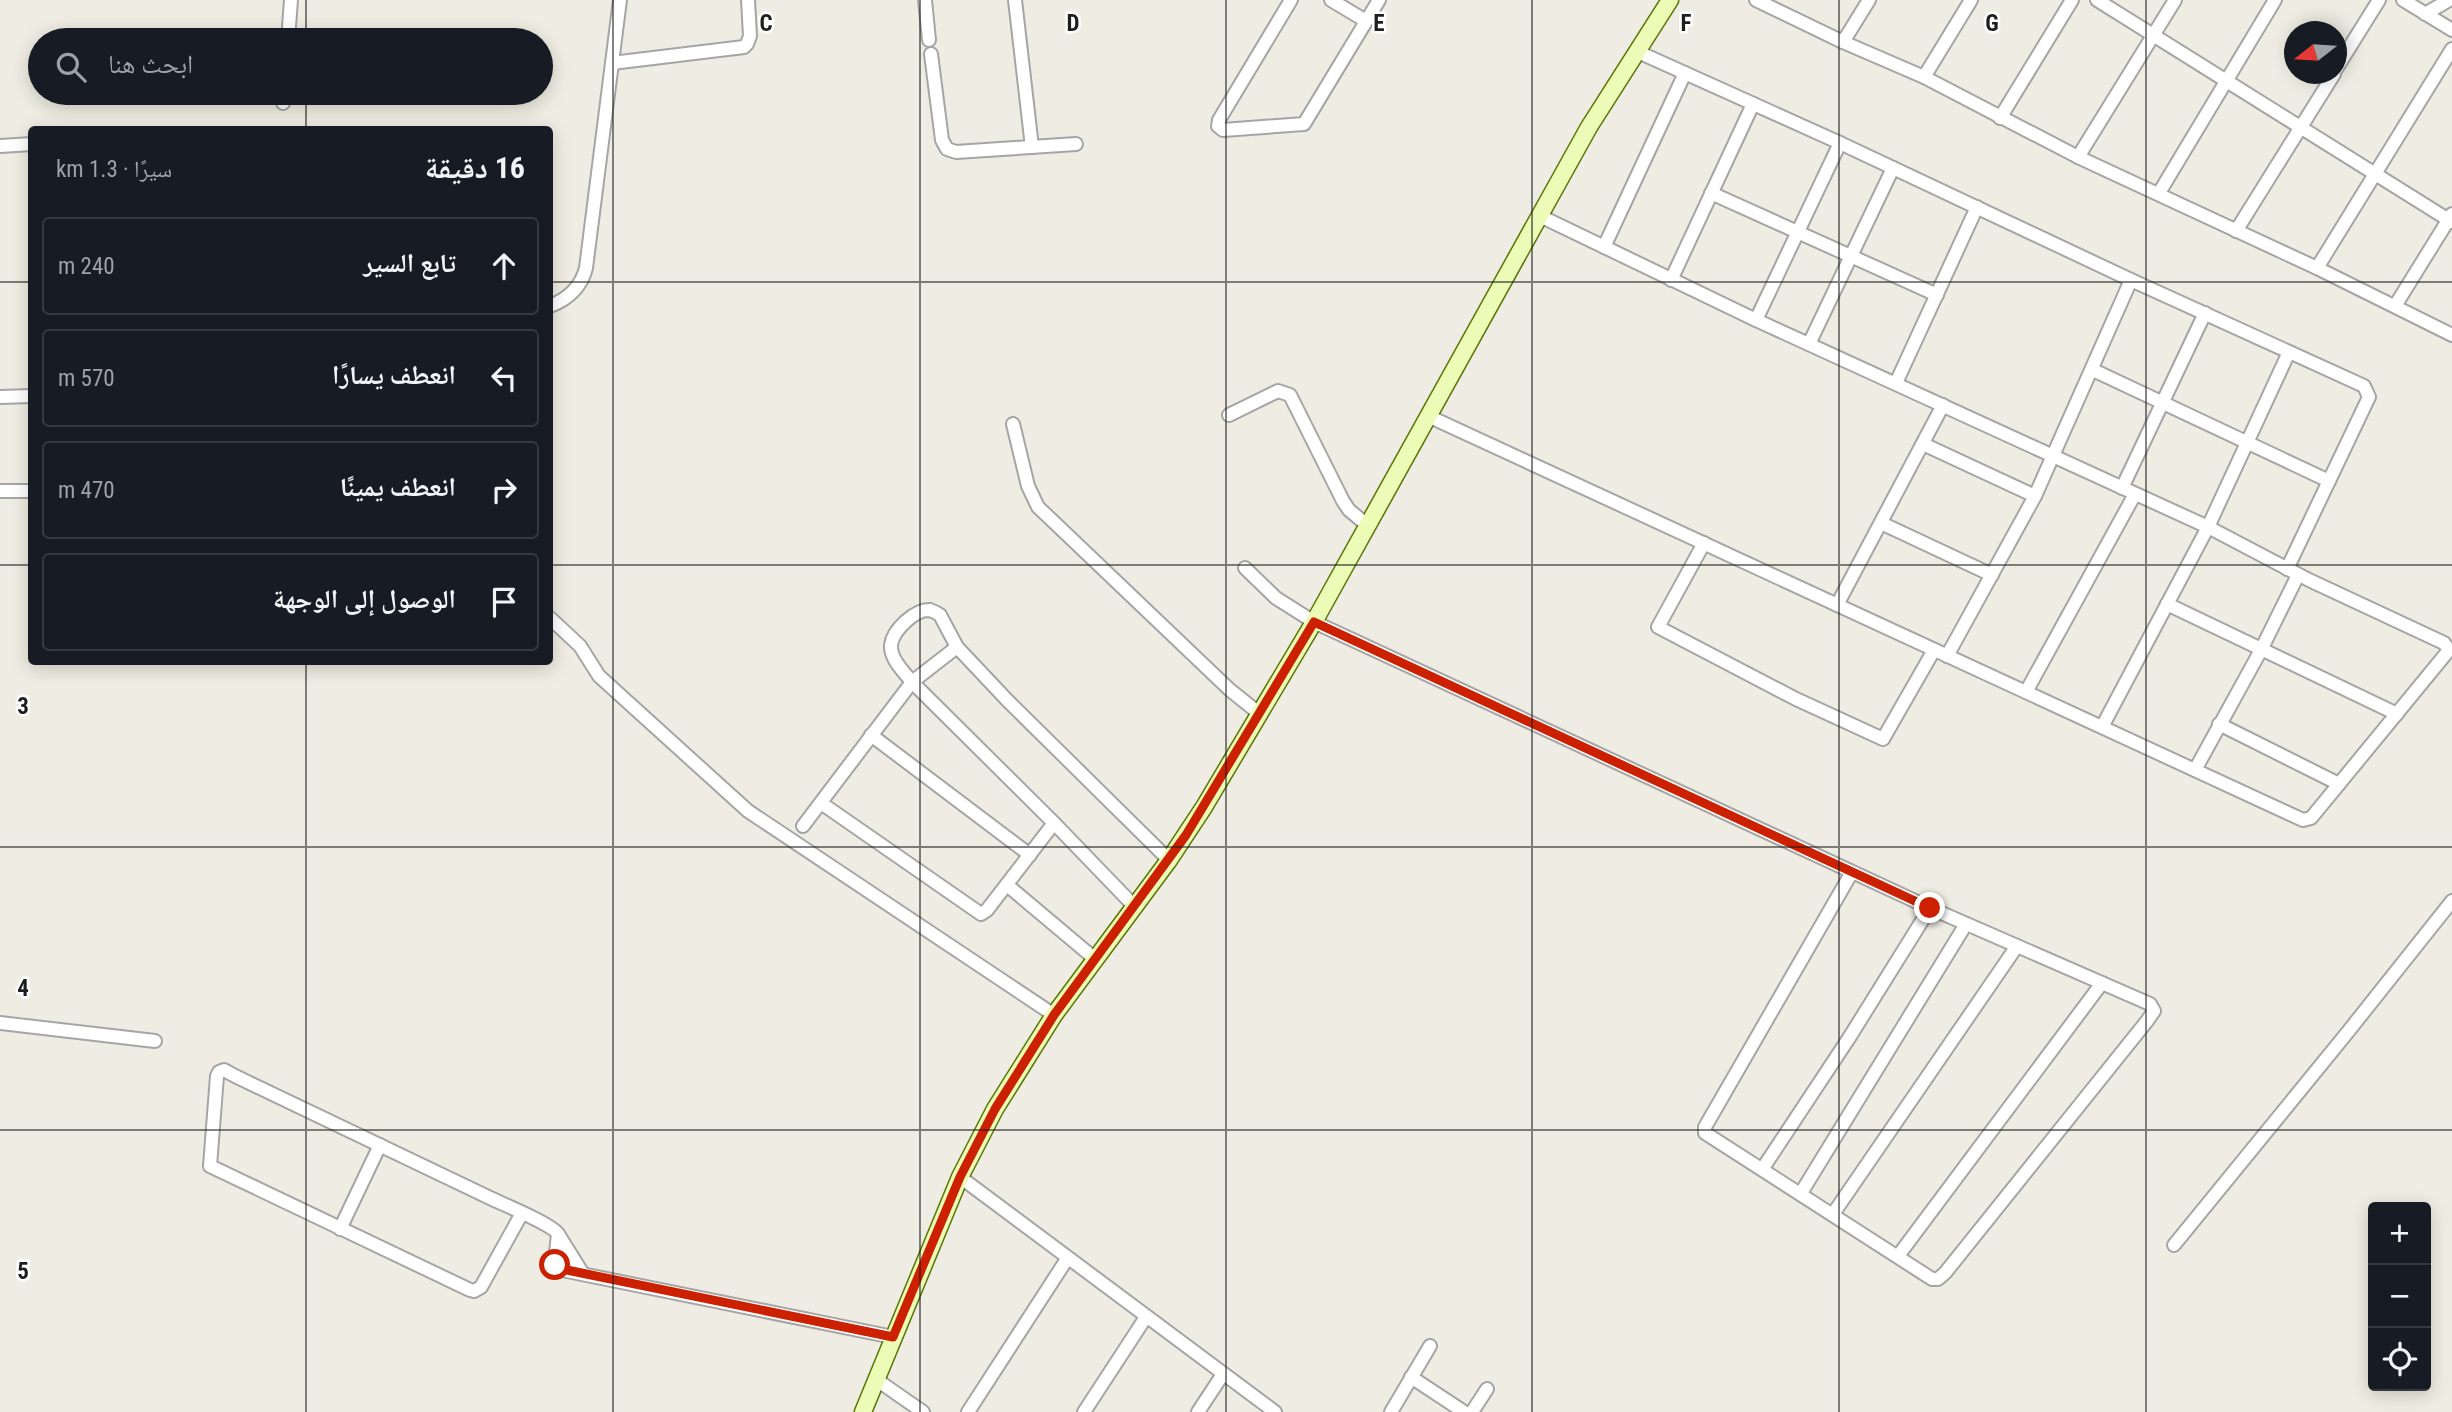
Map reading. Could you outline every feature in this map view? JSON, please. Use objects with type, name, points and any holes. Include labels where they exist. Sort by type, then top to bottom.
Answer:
[{"type":"main road","points":[[863,1412],[960,1177],[995,1109],[1054,1015],[1169,860],[1260,714],[1314,622],[1589,127],[1670,0]]},
{"type":"street","points":[[289,28],[291,0]]},
{"type":"street","points":[[553,304],[573,293],[584,276],[620,0]]},
{"type":"street","points":[[612,63],[744,47],[750,36],[748,0]]},
{"type":"street","points":[[925,0],[929,40]]},
{"type":"street","points":[[1015,0],[1032,148]]},
{"type":"street","points":[[1291,0],[1219,120],[1219,126],[1223,130],[1304,124],[1379,0]]},
{"type":"street","points":[[1331,0],[1366,21]]},
{"type":"street","points":[[1843,42],[1869,0]]},
{"type":"street","points":[[1924,77],[1971,0]]},
{"type":"street","points":[[2000,118],[2072,0]]},
{"type":"street","points":[[2097,0],[2451,219],[2395,306]]},
{"type":"street","points":[[2078,157],[2175,0]]},
{"type":"street","points":[[2159,193],[2275,0]]},
{"type":"street","points":[[2347,52],[2379,0]]},
{"type":"street","points":[[2403,0],[2452,30]]},
{"type":"street","points":[[2425,13],[2449,0]]},
{"type":"street","points":[[1763,2],[1843,42],[1924,77],[2078,157],[2317,268],[2452,335]]},
{"type":"street","points":[[2317,268],[2452,49]]},
{"type":"street","points":[[1636,51],[2364,386],[2368,391],[2370,397],[2329,481],[2260,650],[2195,770]]},
{"type":"street","points":[[931,54],[942,140],[947,149],[956,152],[1076,144]]},
{"type":"street","points":[[1604,247],[1685,73]]},
{"type":"street","points":[[2236,231],[2327,84]]},
{"type":"street","points":[[1671,279],[1753,104]]},
{"type":"street","points":[[1756,320],[1840,143]]},
{"type":"street","points":[[0,146],[28,144]]},
{"type":"street","points":[[1809,344],[1893,168]]},
{"type":"street","points":[[1711,193],[1937,295]]},
{"type":"street","points":[[1896,383],[1977,207]]},
{"type":"street","points":[[1428,416],[2303,820],[2314,816],[2447,654],[2448,646],[2293,572],[2208,527],[1756,320],[1540,216]]},
{"type":"street","points":[[1947,656],[2035,496],[2132,280]]},
{"type":"street","points":[[2122,488],[2206,313]]},
{"type":"street","points":[[2102,727],[2208,527],[2289,352]]},
{"type":"street","points":[[2093,370],[2329,481]]},
{"type":"street","points":[[1229,415],[1278,391],[1290,395],[1343,501],[1349,510],[1367,525]]},
{"type":"street","points":[[0,397],[28,396]]},
{"type":"street","points":[[1837,605],[1943,405]]},
{"type":"street","points":[[1013,424],[1028,486],[1038,507],[1220,680],[1260,714]]},
{"type":"street","points":[[1923,444],[2035,496]]},
{"type":"street","points":[[0,491],[28,491]]},
{"type":"street","points":[[2026,692],[2135,494]]},
{"type":"street","points":[[1881,523],[1992,575]]},
{"type":"street","points":[[1704,544],[1658,627],[1796,699],[1883,739],[1934,650]]},
{"type":"street","points":[[1245,568],[1276,598],[1314,622],[1930,908],[2154,1008],[2152,1015],[1938,1279],[1931,1279],[1705,1133],[1705,1127],[1852,872]]},
{"type":"street","points":[[2167,604],[2397,714]]},
{"type":"street","points":[[1135,907],[912,682],[894,660],[891,645],[896,632],[915,614],[930,610],[940,615],[957,648],[1169,860]]},
{"type":"street","points":[[553,621],[580,646],[599,676],[758,818],[1054,1015]]},
{"type":"street","points":[[803,826],[912,682],[957,648]]},
{"type":"street","points":[[2219,724],[2339,785]]},
{"type":"street","points":[[871,735],[1030,855]]},
{"type":"street","points":[[821,803],[981,914],[987,910],[1054,823]]},
{"type":"street","points":[[1007,885],[1096,959]]},
{"type":"street","points":[[2174,1245],[2452,901]]},
{"type":"street","points":[[1763,1168],[1849,1038],[1930,908]]},
{"type":"street","points":[[1801,1193],[1966,924]]},
{"type":"street","points":[[1833,1214],[2017,946]]},
{"type":"street","points":[[1898,1256],[2102,983]]},
{"type":"street","points":[[0,1023],[155,1041]]},
{"type":"street","points":[[522,1213],[481,1287],[474,1291],[209,1167],[217,1076],[224,1070],[522,1213],[554,1229],[583,1274]]},
{"type":"street","points":[[340,1229],[380,1145]]},
{"type":"street","points":[[960,1177],[1275,1412]]},
{"type":"street","points":[[558,1234],[554,1258],[555,1265],[562,1269],[893,1337]]},
{"type":"street","points":[[968,1412],[1067,1259]]},
{"type":"street","points":[[1084,1412],[1146,1317]]},
{"type":"street","points":[[1391,1412],[1430,1346]]},
{"type":"street","points":[[1198,1412],[1223,1374]]},
{"type":"street","points":[[1411,1377],[1464,1412]]},
{"type":"street","points":[[877,1380],[923,1412]]},
{"type":"street","points":[[1472,1412],[1487,1389]]},
{"type":"route","points":[[555,1265],[562,1269],[893,1337],[960,1177],[995,1109],[1054,1015],[1186,835],[1314,622],[1930,908]]}]
